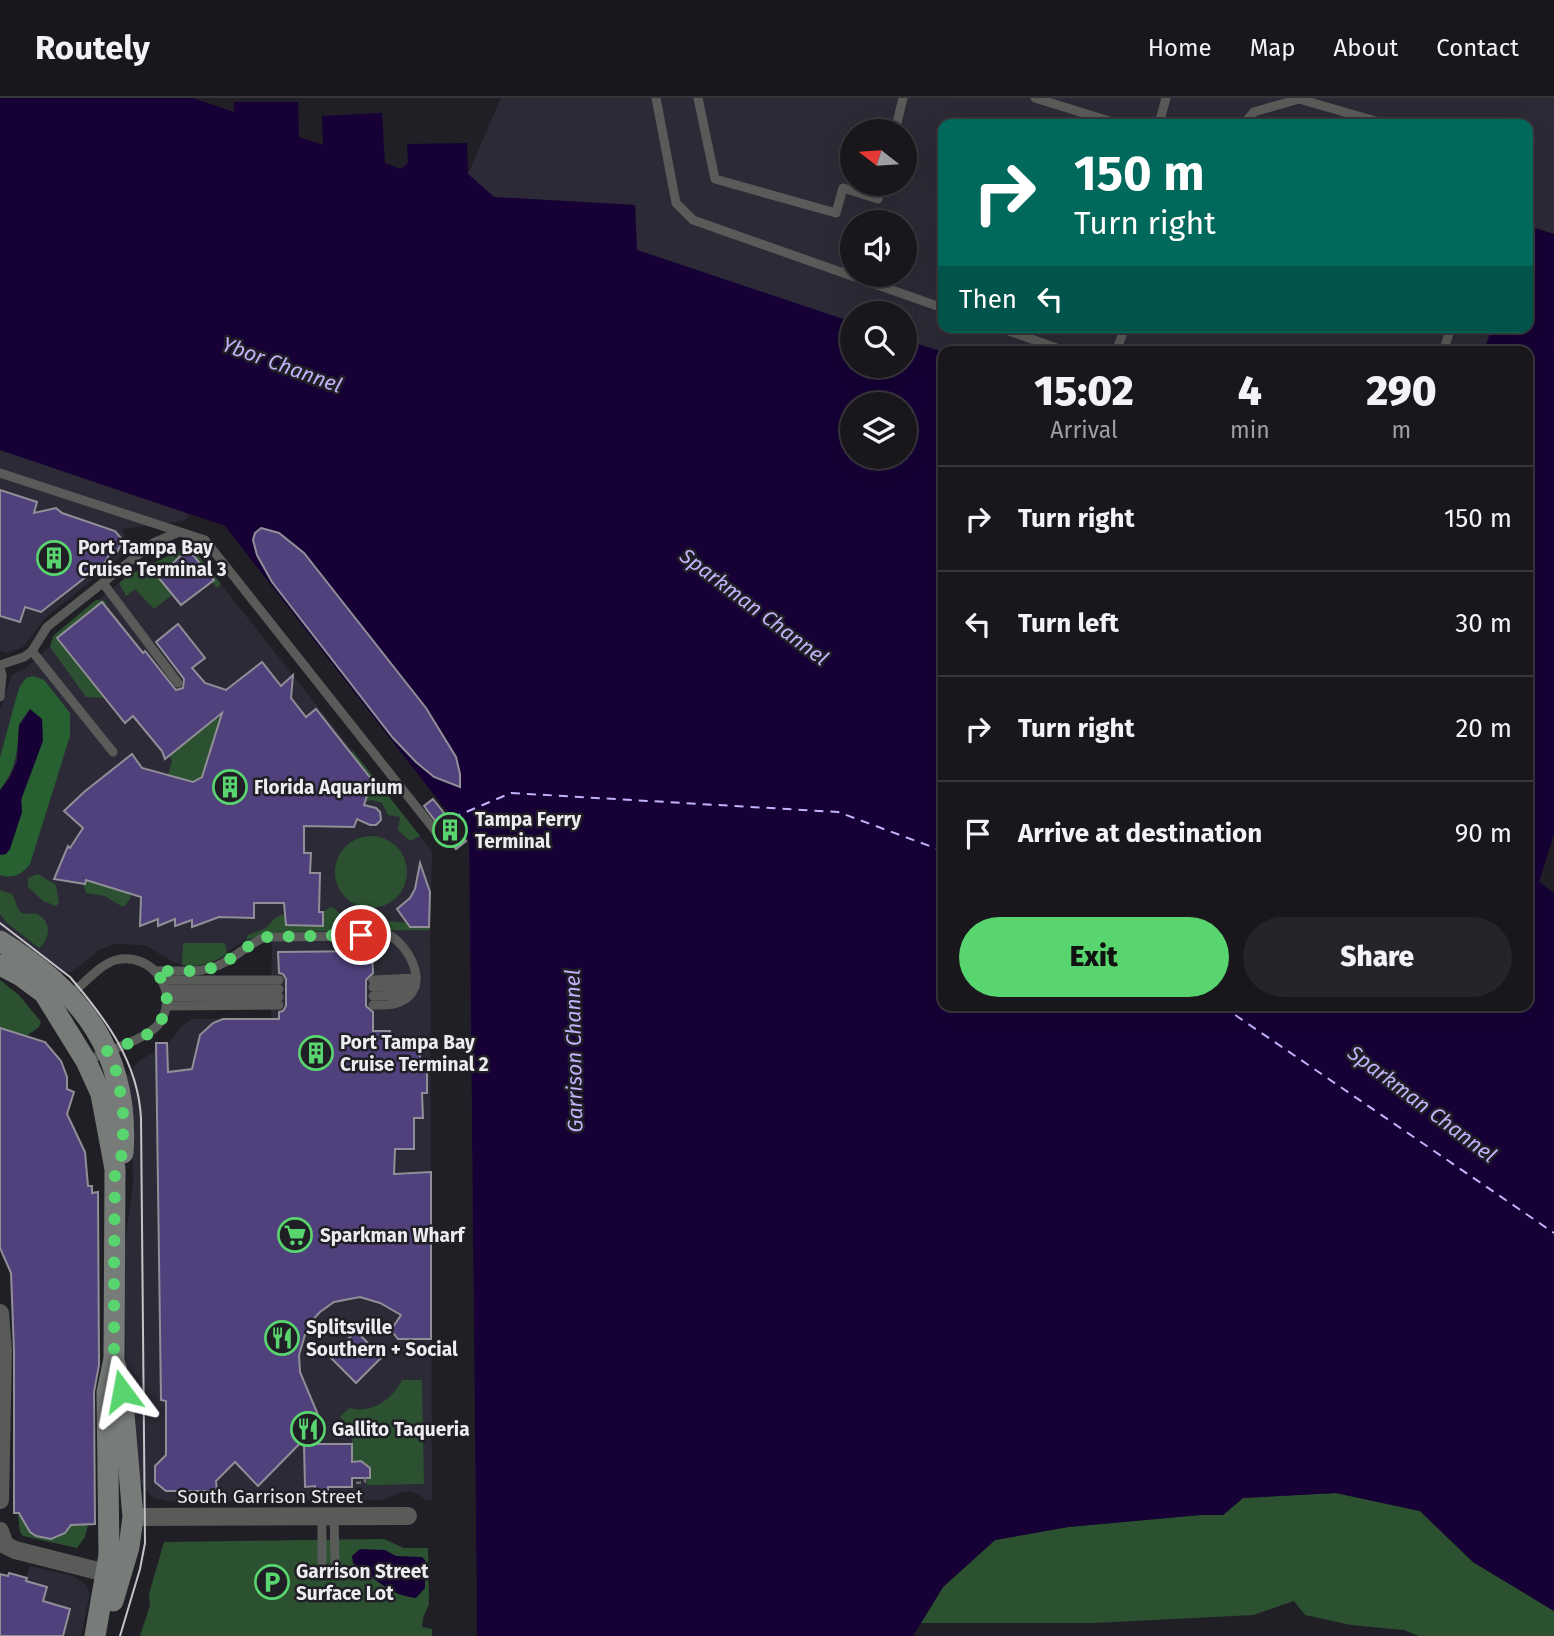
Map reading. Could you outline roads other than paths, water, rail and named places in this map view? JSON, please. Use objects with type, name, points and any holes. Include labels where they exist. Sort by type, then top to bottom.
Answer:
[{"type":"main road","points":[[0,941],[42,970],[69,996],[107,1051],[117,1073],[123,1109],[123,1152],[115,1170]]},
{"type":"main road","points":[[0,965],[44,993],[86,1061],[101,1094],[115,1170],[114,1359],[107,1392],[109,1542],[96,1631]]},
{"type":"main road","points":[[96,1631],[110,1610],[130,1547],[132,1517],[122,1391],[114,1359]]},
{"type":"main road","points":[[107,1418],[115,1450],[117,1490],[125,1510],[132,1517]]},
{"type":"street","points":[[0,1313],[3,1351],[0,1500]]},
{"type":"street","name":"South Garrison Street","points":[[132,1517],[408,1516]]},
{"type":"street","points":[[0,1531],[5,1545],[15,1550],[106,1573]]},
{"type":"lane","points":[[656,98],[676,203],[693,220],[938,306]]},
{"type":"lane","points":[[698,98],[715,179],[836,212],[841,196]]},
{"type":"lane","points":[[898,119],[903,98]]},
{"type":"lane","points":[[1035,98],[1103,119]]},
{"type":"lane","points":[[1160,119],[1166,98]]},
{"type":"lane","points":[[1248,119],[1254,112],[1299,99],[1369,119]]},
{"type":"lane","points":[[1015,333],[1051,346]]},
{"type":"lane","points":[[0,473],[205,540],[437,833]]},
{"type":"lane","points":[[0,697],[0,667],[32,651],[47,627],[153,543],[179,532]]},
{"type":"lane","points":[[103,583],[178,683]]},
{"type":"lane","points":[[32,651],[113,752]]},
{"type":"lane","points":[[155,971],[206,970],[219,966],[265,937],[385,935],[399,941],[413,960],[414,987],[397,1004],[373,992],[414,987]]},
{"type":"lane","points":[[69,996],[100,968],[125,958],[139,960],[155,971],[165,993],[157,1026],[147,1034],[86,1061]]},
{"type":"lane","points":[[165,993],[279,993],[165,993]]},
{"type":"lane","points":[[322,1562],[328,1516]]},
{"type":"lane","points":[[328,1516],[335,1562]]},
{"type":"water","points":[[0,98],[193,98],[234,112],[234,102],[298,102],[299,137],[323,145],[322,116],[382,113],[385,163],[401,169],[408,163],[407,144],[467,143],[468,174],[494,197],[635,205],[637,250],[840,318],[840,378],[917,378],[917,344],[938,350],[938,1011],[1533,1011],[1533,346],[1486,346],[1490,333],[1533,333],[1533,228],[1554,234],[1554,834],[1539,882],[1554,893],[1554,1611],[1473,1562],[1420,1511],[1336,1493],[1243,1498],[1223,1515],[1068,1527],[995,1540],[943,1587],[913,1636],[477,1636],[469,840],[225,526],[0,450]]},
{"type":"water","points":[[30,709],[42,719],[43,741],[21,800],[22,812],[10,849],[6,854],[0,855],[0,790],[17,761],[19,725]]},
{"type":"water","points":[[360,1549],[385,1550],[396,1556],[422,1557],[425,1560],[425,1588],[416,1598],[390,1590],[353,1563],[352,1556]]},
{"type":"tram line","points":[[0,923],[70,977],[83,993],[118,1042],[134,1078],[139,1098],[145,1543],[120,1636]]},
{"type":"place","name":"Port Tampa Bay Cruise Terminal 3","points":[[54,558]]},
{"type":"place","name":"Florida Aquarium","points":[[230,787]]},
{"type":"place","name":"Tampa Ferry Terminal","points":[[450,830]]},
{"type":"place","name":"Port Tampa Bay Cruise Terminal 2","points":[[316,1053]]},
{"type":"place","name":"Sparkman Wharf","points":[[295,1235]]},
{"type":"place","name":"Splitsville Southern + Social","points":[[282,1338]]},
{"type":"place","name":"Gallito Taqueria","points":[[308,1429]]},
{"type":"place","name":"Garrison Street Surface Lot","points":[[272,1582]]},
{"type":"water label","name":"Ybor Channel","points":[[282,365]]},
{"type":"water label","name":"Sparkman Channel","points":[[754,607]]},
{"type":"water label","name":"Garrison Channel","points":[[574,1051]]},
{"type":"water label","name":"Sparkman Channel","points":[[1422,1104]]}]
